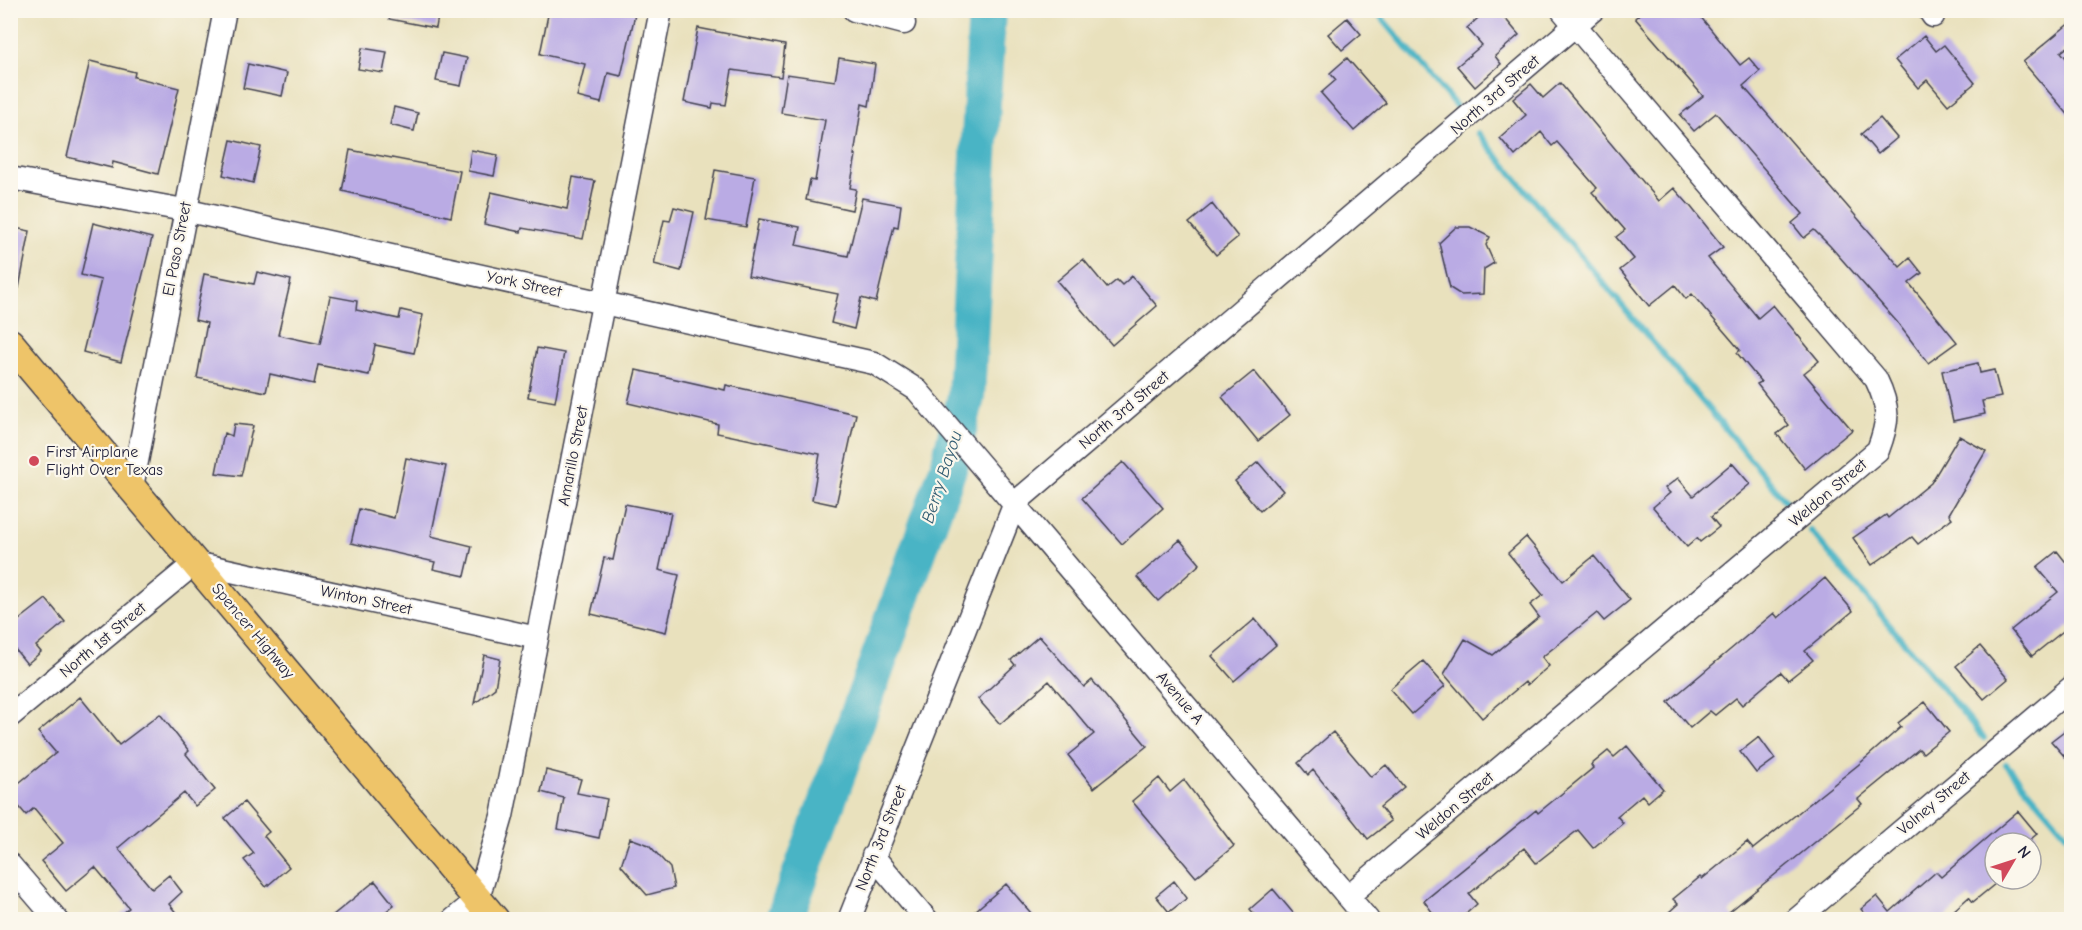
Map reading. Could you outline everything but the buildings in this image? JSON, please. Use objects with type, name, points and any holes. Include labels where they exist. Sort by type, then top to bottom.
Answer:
[{"type":"main road","name":"Spencer Highway","points":[[10,343],[487,909]]},
{"type":"street","name":"El Paso Street","points":[[132,487],[184,210],[225,10]]},
{"type":"street","name":"Amarillo Street","points":[[487,909],[502,816],[661,10]]},
{"type":"street","points":[[854,10],[904,23]]},
{"type":"street","name":"North 3rd Street","points":[[849,920],[1015,503],[1568,18],[1593,10]]},
{"type":"street","name":"Weldon Street","points":[[1348,896],[1878,450],[1886,429],[1887,403],[1876,379],[1568,18]]},
{"type":"street","name":"York Street","points":[[10,178],[184,210],[874,363],[917,390],[992,478]]},
{"type":"street","name":"Avenue A","points":[[992,478],[1368,920]]},
{"type":"street","name":"Winton Street","points":[[195,563],[537,638]]},
{"type":"street","name":"North 1st Street","points":[[10,716],[195,563]]},
{"type":"street","name":"Volney Street","points":[[1796,920],[2072,687]]},
{"type":"street","points":[[873,856],[927,920]]},
{"type":"street","points":[[10,865],[57,920]]},
{"type":"street","points":[[453,920],[487,909]]},
{"type":"waterway","name":"Berry Bayou","points":[[784,920],[949,466],[966,397],[987,10]]},
{"type":"waterway","points":[[1375,10],[1456,106]]},
{"type":"waterway","points":[[1478,133],[1788,504]]},
{"type":"waterway","points":[[1810,530],[1984,738]]},
{"type":"waterway","points":[[2006,764],[2072,841]]},
{"type":"place","name":"First Airplane Flight Over Texas","points":[[34,461]]}]
